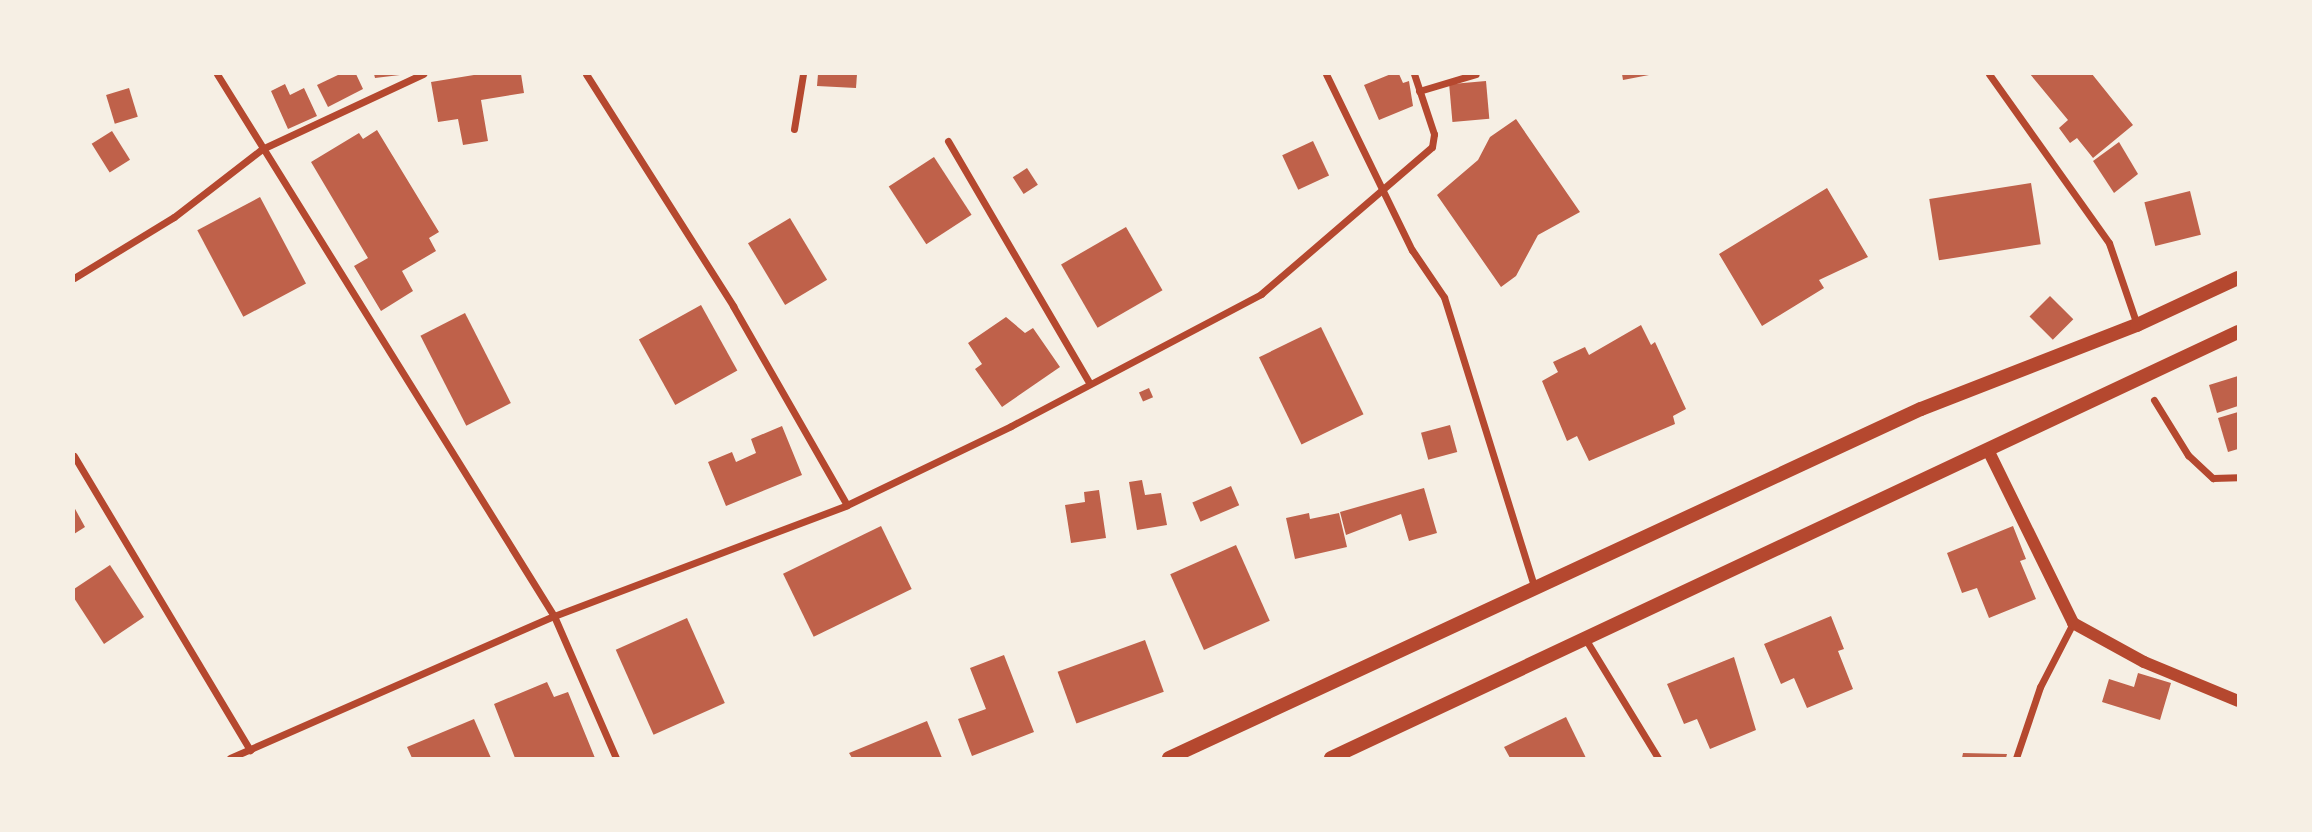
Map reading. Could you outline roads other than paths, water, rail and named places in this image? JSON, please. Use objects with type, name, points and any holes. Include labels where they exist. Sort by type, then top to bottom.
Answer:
[{"type":"main road","points":[[1169,758],[1921,409],[2137,325],[2238,278]]},
{"type":"main road","points":[[1331,758],[2238,332]]},
{"type":"street","points":[[217,74],[554,616],[616,758]]},
{"type":"street","points":[[74,278],[174,217],[262,149],[422,74]]},
{"type":"street","points":[[586,74],[733,306],[847,505]]},
{"type":"street","points":[[794,129],[803,74]]},
{"type":"street","points":[[1326,74],[1412,250],[1444,297],[1535,590]]},
{"type":"street","points":[[230,758],[554,616],[847,505],[1090,384],[1261,294],[1432,146],[1434,134],[1414,74]]},
{"type":"street","points":[[1419,91],[1476,74]]},
{"type":"street","points":[[1989,74],[2109,243],[2137,325]]},
{"type":"street","points":[[948,141],[1090,384]]},
{"type":"street","points":[[2154,400],[2188,455],[2213,478],[2238,477]]},
{"type":"street","points":[[1988,450],[2073,624],[2144,662],[2238,701]]},
{"type":"street","points":[[74,456],[250,750]]},
{"type":"street","points":[[2016,758],[2040,687],[2073,624]]},
{"type":"street","points":[[1586,640],[1658,758]]}]
